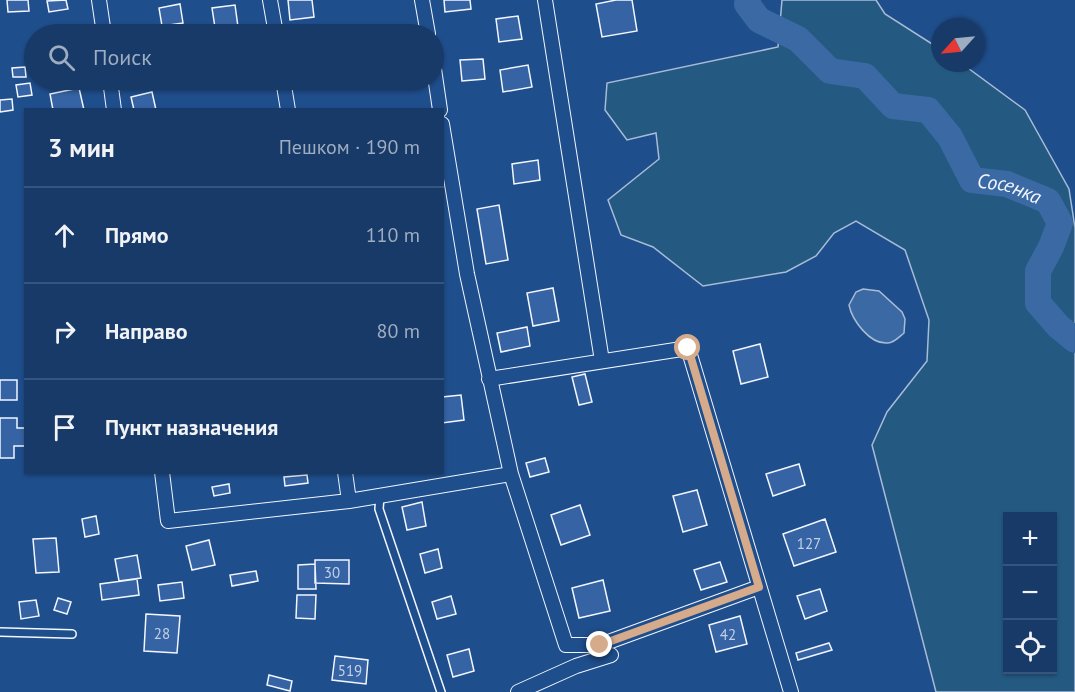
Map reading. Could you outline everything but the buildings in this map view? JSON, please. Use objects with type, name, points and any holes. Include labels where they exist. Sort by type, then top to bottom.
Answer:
[{"type":"street","points":[[99,0],[103,24]]},
{"type":"street","points":[[270,0],[274,24]]},
{"type":"street","points":[[422,0],[426,24]]},
{"type":"street","points":[[545,0],[602,361]]},
{"type":"street","points":[[111,90],[114,108]]},
{"type":"street","points":[[285,90],[288,108]]},
{"type":"street","points":[[437,90],[440,108]]},
{"type":"street","points":[[444,136],[467,274],[511,474],[566,645],[600,645],[759,587]]},
{"type":"street","points":[[489,379],[688,348],[791,692]]},
{"type":"street","points":[[162,474],[168,521],[349,501],[511,474]]},
{"type":"street","points":[[345,474],[349,501]]},
{"type":"street","points":[[518,692],[576,666],[611,655]]},
{"type":"lane","points":[[380,496],[379,509],[441,692]]},
{"type":"lane","points":[[0,632],[72,634]]},
{"type":"shaded area","points":[[782,0],[876,0],[885,14],[931,43],[931,72],[973,72],[1025,110],[1069,189],[1075,228],[1075,692],[936,692],[872,445],[887,412],[927,361],[929,320],[905,250],[856,221],[834,233],[816,256],[786,272],[703,286],[653,247],[621,235],[608,200],[659,159],[656,133],[627,140],[605,110],[607,83],[778,47]]},
{"type":"shaded area","points":[[863,289],[879,291],[902,312],[905,319],[904,333],[894,341],[881,343],[875,340],[854,318],[849,305],[856,292]]},
{"type":"waterway","name":"Сосенка","points":[[748,0],[747,4],[759,20],[798,39],[830,71],[865,76],[893,106],[928,110],[950,137],[972,180],[1007,184],[1048,201],[1060,223],[1051,247],[1038,271],[1038,303],[1058,326],[1075,340]]},
{"type":"route","points":[[600,645],[759,587],[688,348]]}]
